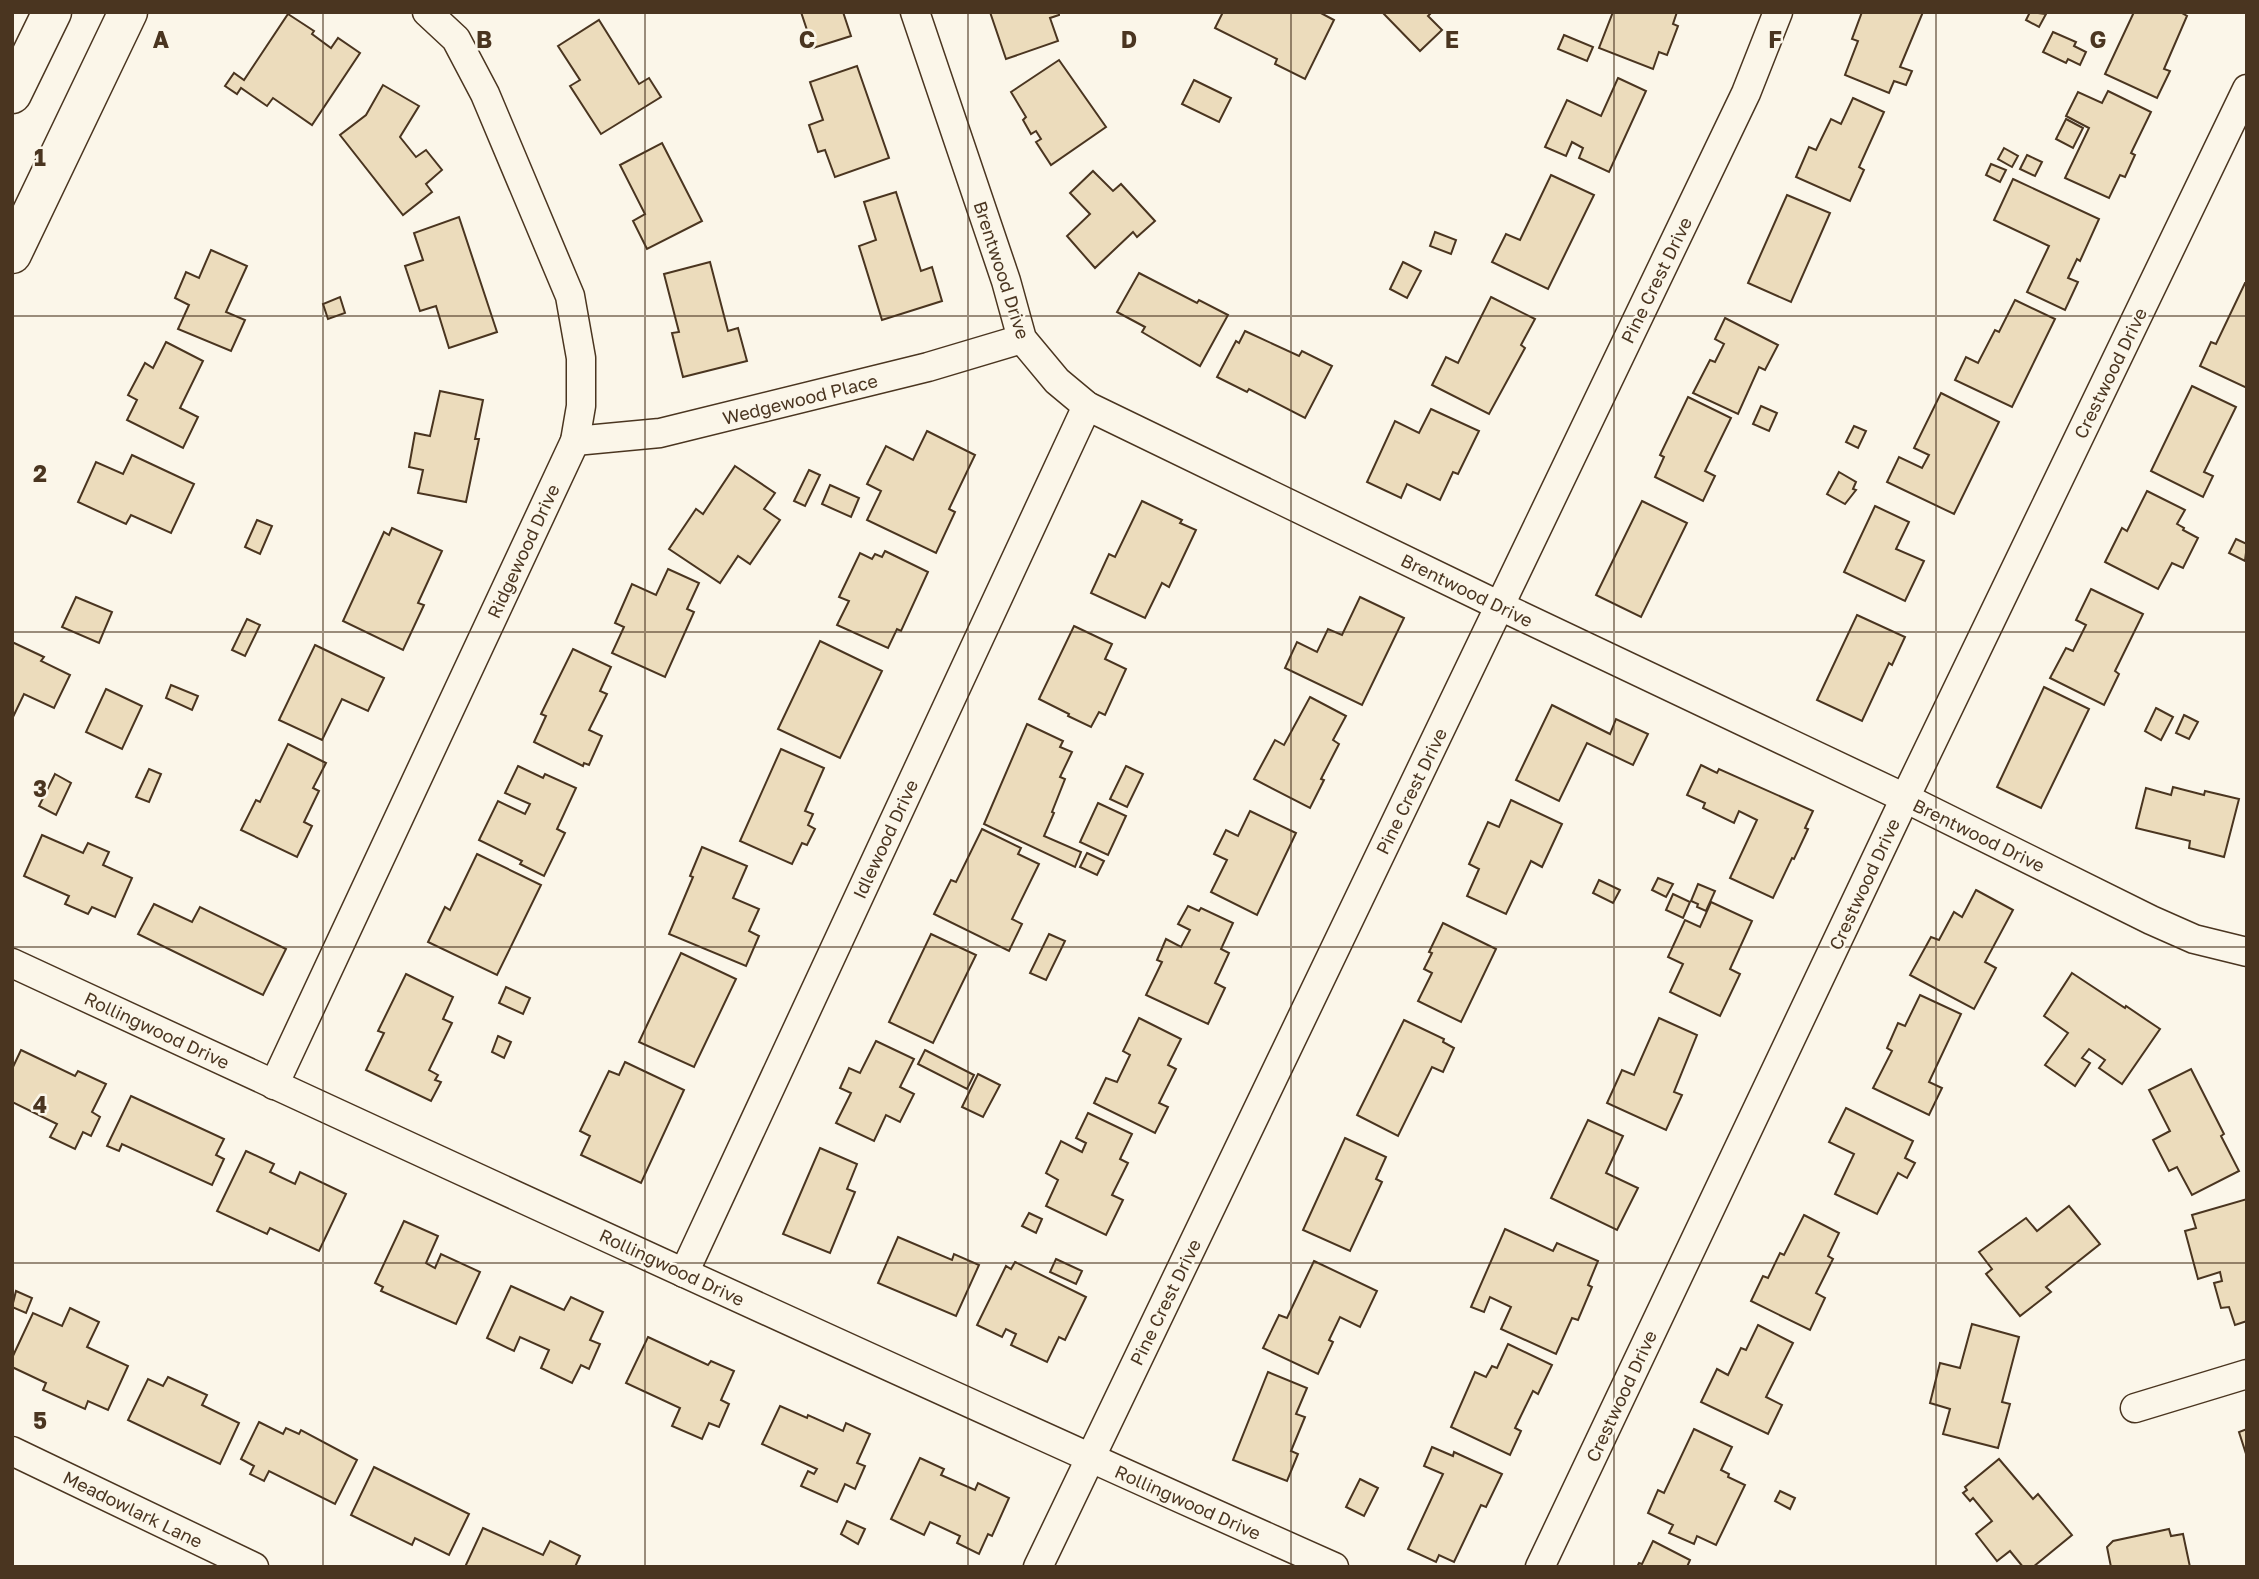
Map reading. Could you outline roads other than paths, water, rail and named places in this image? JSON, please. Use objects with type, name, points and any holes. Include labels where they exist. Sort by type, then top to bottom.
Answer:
[{"type":"highway","points":[[12,94],[52,12]]},
{"type":"highway","points":[[12,254],[128,12]]},
{"type":"street","name":"Ridgewood Drive","points":[[274,1085],[575,441],[581,406],[582,358],[570,296],[485,94],[456,39],[428,12]]},
{"type":"street","name":"Brentwood Drive","points":[[915,12],[1006,281],[1022,339],[1057,381],[1087,406],[1905,798],[2151,920],[2194,939],[2247,952]]},
{"type":"street","name":"Pine Crest Drive","points":[[1038,1567],[1746,93],[1778,12]]},
{"type":"street","name":"Crestwood Drive","points":[[1540,1567],[1905,798],[2247,89]]},
{"type":"street","name":"Wedgewood Place","points":[[575,441],[660,433],[928,367],[1022,339]]},
{"type":"street","name":"Idlewood Drive","points":[[684,1273],[1087,406]]},
{"type":"street","name":"Rollingwood Drive","points":[[12,963],[684,1273],[1334,1567]]},
{"type":"street","points":[[2135,1408],[2247,1374]]},
{"type":"street","name":"Meadowlark Lane","points":[[12,1451],[254,1567]]}]
